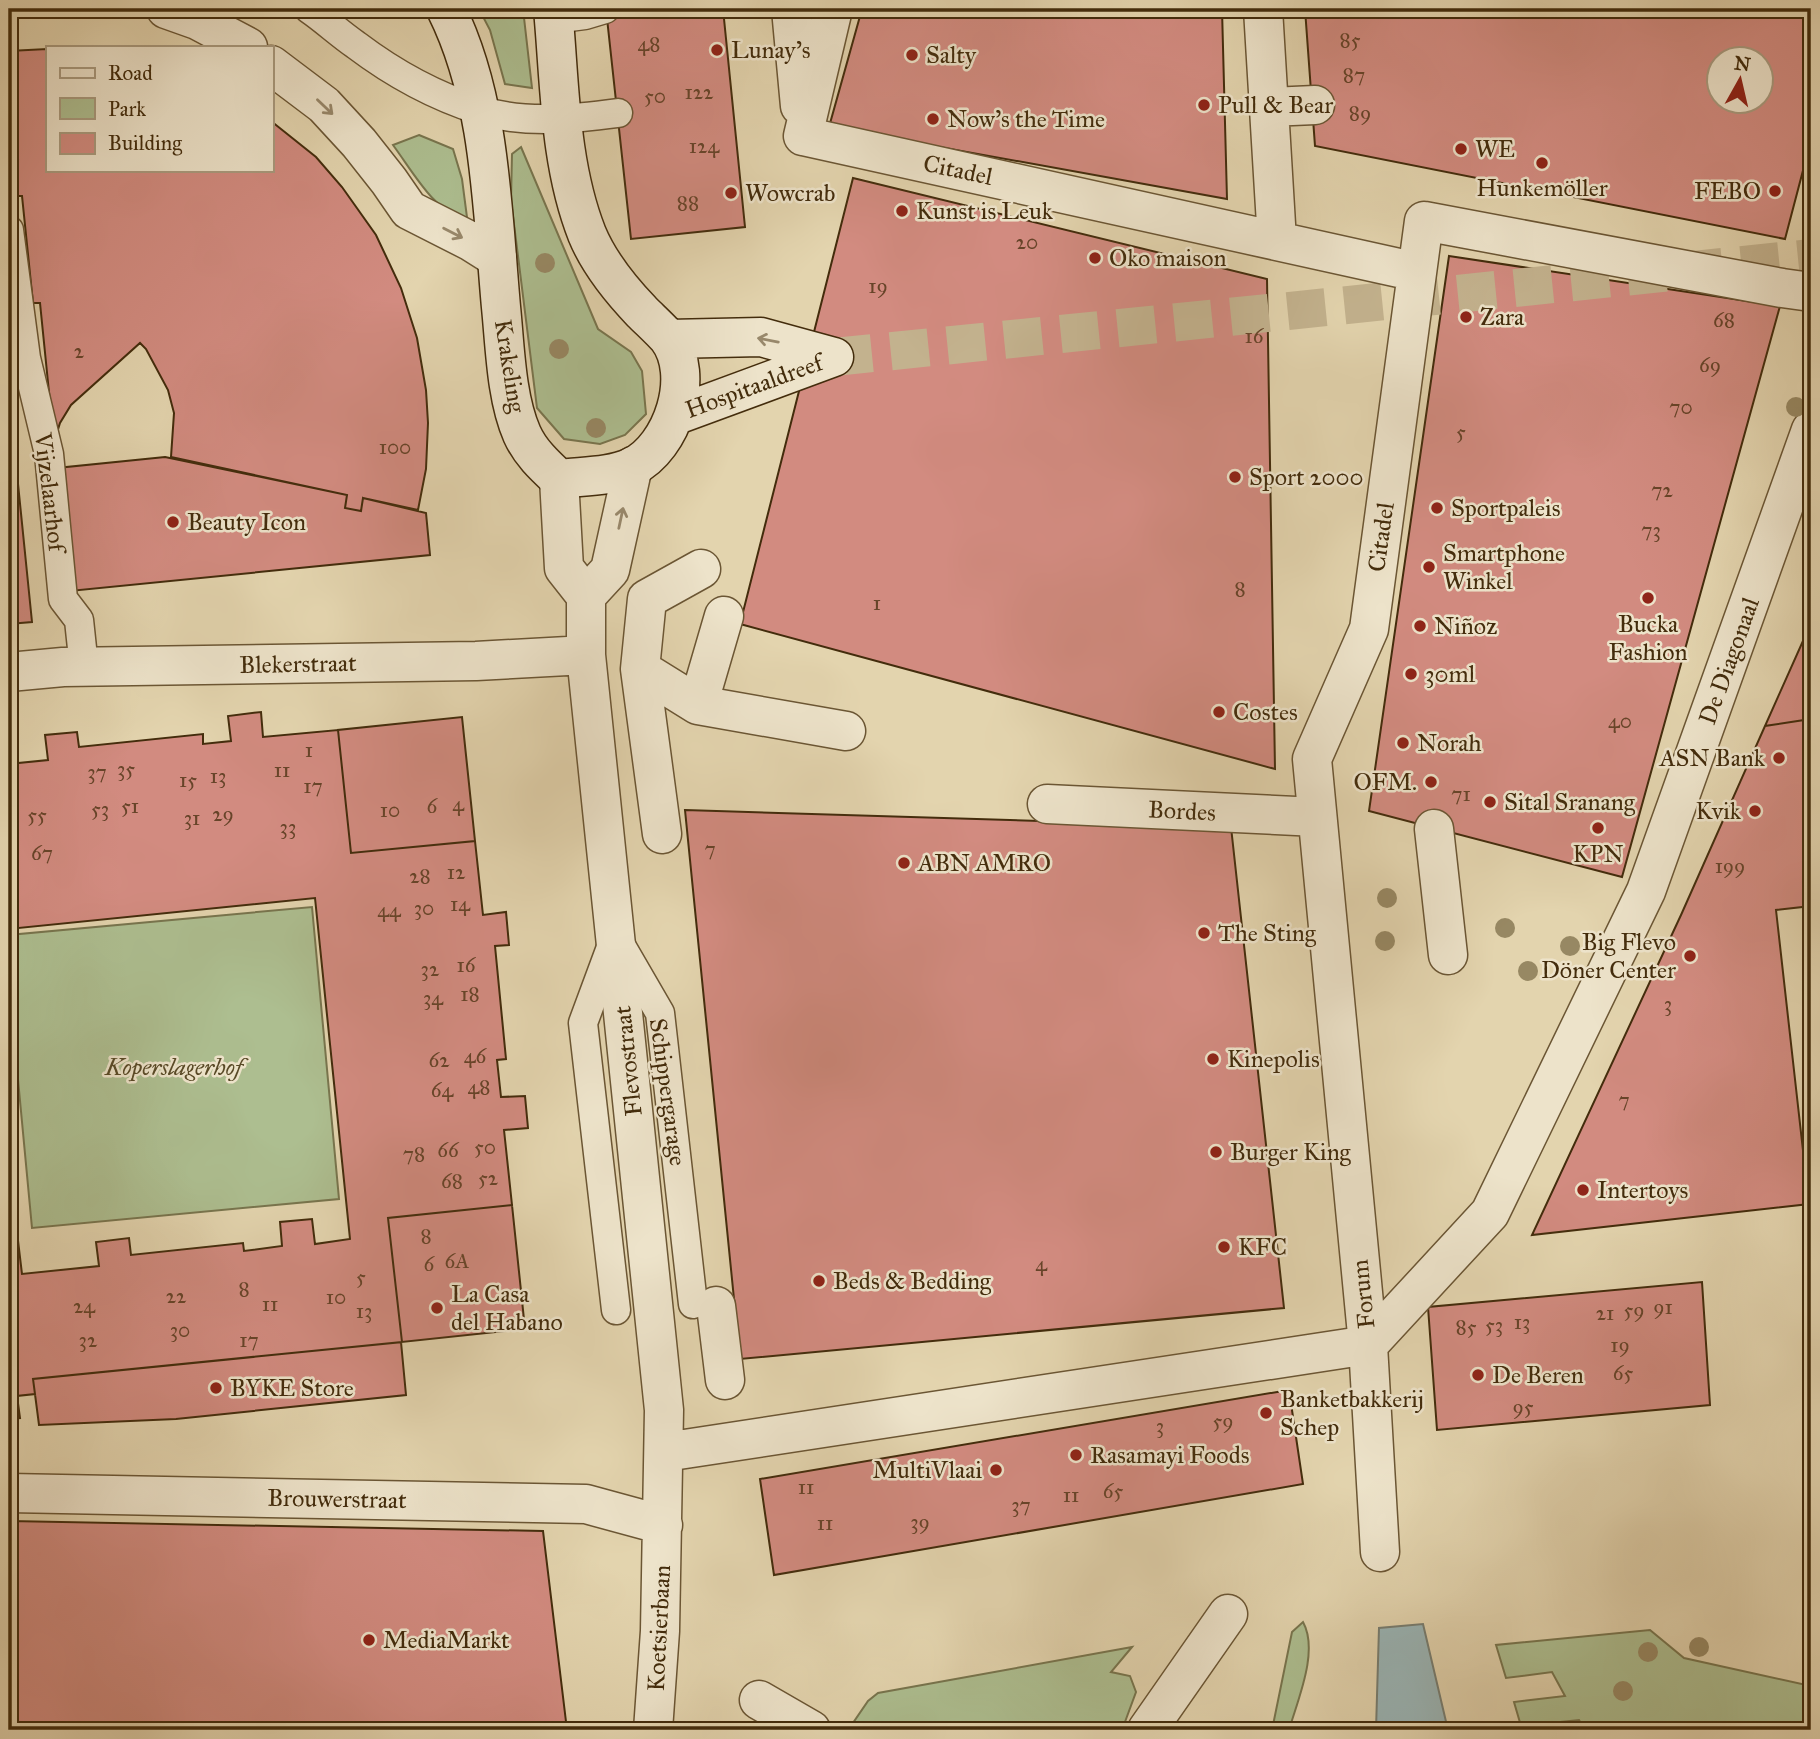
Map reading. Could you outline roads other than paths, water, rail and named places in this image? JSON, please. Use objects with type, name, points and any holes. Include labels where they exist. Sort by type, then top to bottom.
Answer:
[{"type":"street","points":[[166,9],[197,20],[246,46]]},
{"type":"street","name":"Krakeling","points":[[446,9],[460,39],[480,110],[513,399],[521,432],[531,450],[559,479]]},
{"type":"street","points":[[791,9],[803,136]]},
{"type":"street","points":[[803,136],[834,9]]},
{"type":"street","points":[[1263,9],[1277,240]]},
{"type":"street","points":[[553,14],[563,119],[576,200],[588,236],[607,271],[668,339],[679,360],[681,388],[674,416],[662,438],[648,455],[633,466],[614,473],[559,479],[565,568],[586,596],[610,570],[633,466]]},
{"type":"street","points":[[273,67],[324,105],[373,160],[408,210],[470,241],[497,258]]},
{"type":"street","points":[[1269,107],[1315,105]]},
{"type":"street","name":"Citadel","points":[[803,136],[1417,272]]},
{"type":"street","name":"Citadel","points":[[1316,805],[1312,759],[1369,629],[1424,221],[1811,292]]},
{"type":"street","name":"Hospitaaldreef","points":[[668,339],[761,337],[834,357],[674,416]]},
{"type":"street","name":"De Diagonaal","points":[[1646,891],[1811,430]]},
{"type":"street","points":[[662,834],[640,669],[647,599],[701,569]]},
{"type":"street","name":"Flevostraat","points":[[586,596],[586,655],[664,1410],[663,1525]]},
{"type":"street","points":[[698,705],[724,616]]},
{"type":"street","name":"Blekerstraat","points":[[9,672],[84,667],[477,661],[586,655]]},
{"type":"street","points":[[640,669],[698,705],[846,731]]},
{"type":"street","name":"Bordes","points":[[1047,804],[1316,805]]},
{"type":"street","name":"Forum","points":[[1316,805],[1368,1345]]},
{"type":"street","points":[[1434,829],[1448,955]]},
{"type":"street","name":"Forum","points":[[1368,1345],[1490,1213],[1646,891]]},
{"type":"street","points":[[705,1305],[725,1380]]},
{"type":"street","points":[[664,1452],[1368,1345],[1380,1552]]},
{"type":"street","name":"Brouwerstraat","points":[[9,1493],[586,1504],[663,1525]]},
{"type":"street","name":"Koetsierbaan","points":[[653,1730],[660,1632],[663,1525]]},
{"type":"street","points":[[1147,1730],[1228,1614]]},
{"type":"street","points":[[759,1700],[811,1730]]},
{"type":"lane","points":[[309,9],[355,45],[416,83],[480,110],[530,118],[563,119],[618,113]]},
{"type":"lane","points":[[553,14],[585,15],[605,9]]},
{"type":"lane","name":"Vijzelaarhof","points":[[9,230],[26,358],[49,454],[62,599],[79,620],[84,667]]},
{"type":"lane","points":[[615,936],[583,1023],[615,1310]]},
{"type":"lane","name":"Schippergarage","points":[[615,936],[660,1013],[705,1305]]},
{"type":"water","points":[[1423,1624],[1448,1730],[1376,1730],[1379,1628]]},
{"type":"tunnel","points":[[834,357],[1811,258]]},
{"type":"place","name":"Lunay's","points":[[717,50]]},
{"type":"place","name":"Salty","points":[[912,55]]},
{"type":"place","name":"Pull & Bear","points":[[1204,105]]},
{"type":"place","name":"Now's the Time","points":[[933,119]]},
{"type":"place","name":"WE","points":[[1461,149]]},
{"type":"place","name":"Hunkemöller","points":[[1542,163]]},
{"type":"place","name":"FEBO","points":[[1775,191]]},
{"type":"place","name":"Wowcrab","points":[[731,193]]},
{"type":"place","name":"Kunst is Leuk","points":[[902,211]]},
{"type":"place","name":"Oko maison","points":[[1095,258]]},
{"type":"place","name":"Zara","points":[[1466,317]]},
{"type":"place","name":"Sport 2000","points":[[1235,477]]},
{"type":"place","name":"Sportpaleis","points":[[1437,508]]},
{"type":"place","name":"Beauty Icon","points":[[173,522]]},
{"type":"place","name":"Smartphone Winkel","points":[[1429,567]]},
{"type":"place","name":"Bucka Fashion","points":[[1648,598]]},
{"type":"place","name":"Niñoz","points":[[1420,626]]},
{"type":"place","name":"30ml","points":[[1411,674]]},
{"type":"place","name":"Costes","points":[[1219,712]]},
{"type":"place","name":"Norah","points":[[1403,743]]},
{"type":"place","name":"ASN Bank","points":[[1779,758]]},
{"type":"place","name":"OFM.","points":[[1431,782]]},
{"type":"place","name":"Sital Sranang","points":[[1490,802]]},
{"type":"place","name":"Kvik","points":[[1755,811]]},
{"type":"place","name":"KPN","points":[[1598,828]]},
{"type":"place","name":"ABN AMRO","points":[[904,863]]},
{"type":"place","name":"The Sting","points":[[1204,933]]},
{"type":"place","name":"Big Flevo Döner Center","points":[[1690,956]]},
{"type":"place","name":"Kinepolis","points":[[1213,1059]]},
{"type":"place","name":"Burger King","points":[[1216,1152]]},
{"type":"place","name":"Intertoys","points":[[1583,1190]]},
{"type":"place","name":"KFC","points":[[1224,1247]]},
{"type":"place","name":"Beds & Bedding","points":[[819,1281]]},
{"type":"place","name":"La Casa del Habano","points":[[437,1308]]},
{"type":"place","name":"De Beren","points":[[1478,1375]]},
{"type":"place","name":"BYKE Store","points":[[216,1388]]},
{"type":"place","name":"Banketbakkerij Schep","points":[[1266,1413]]},
{"type":"place","name":"Rasamayi Foods","points":[[1076,1455]]},
{"type":"place","name":"MultiVlaai","points":[[996,1470]]},
{"type":"place","name":"MediaMarkt","points":[[369,1640]]},
{"type":"park label","name":"Koperslagerhof","points":[[174,1067]]}]
